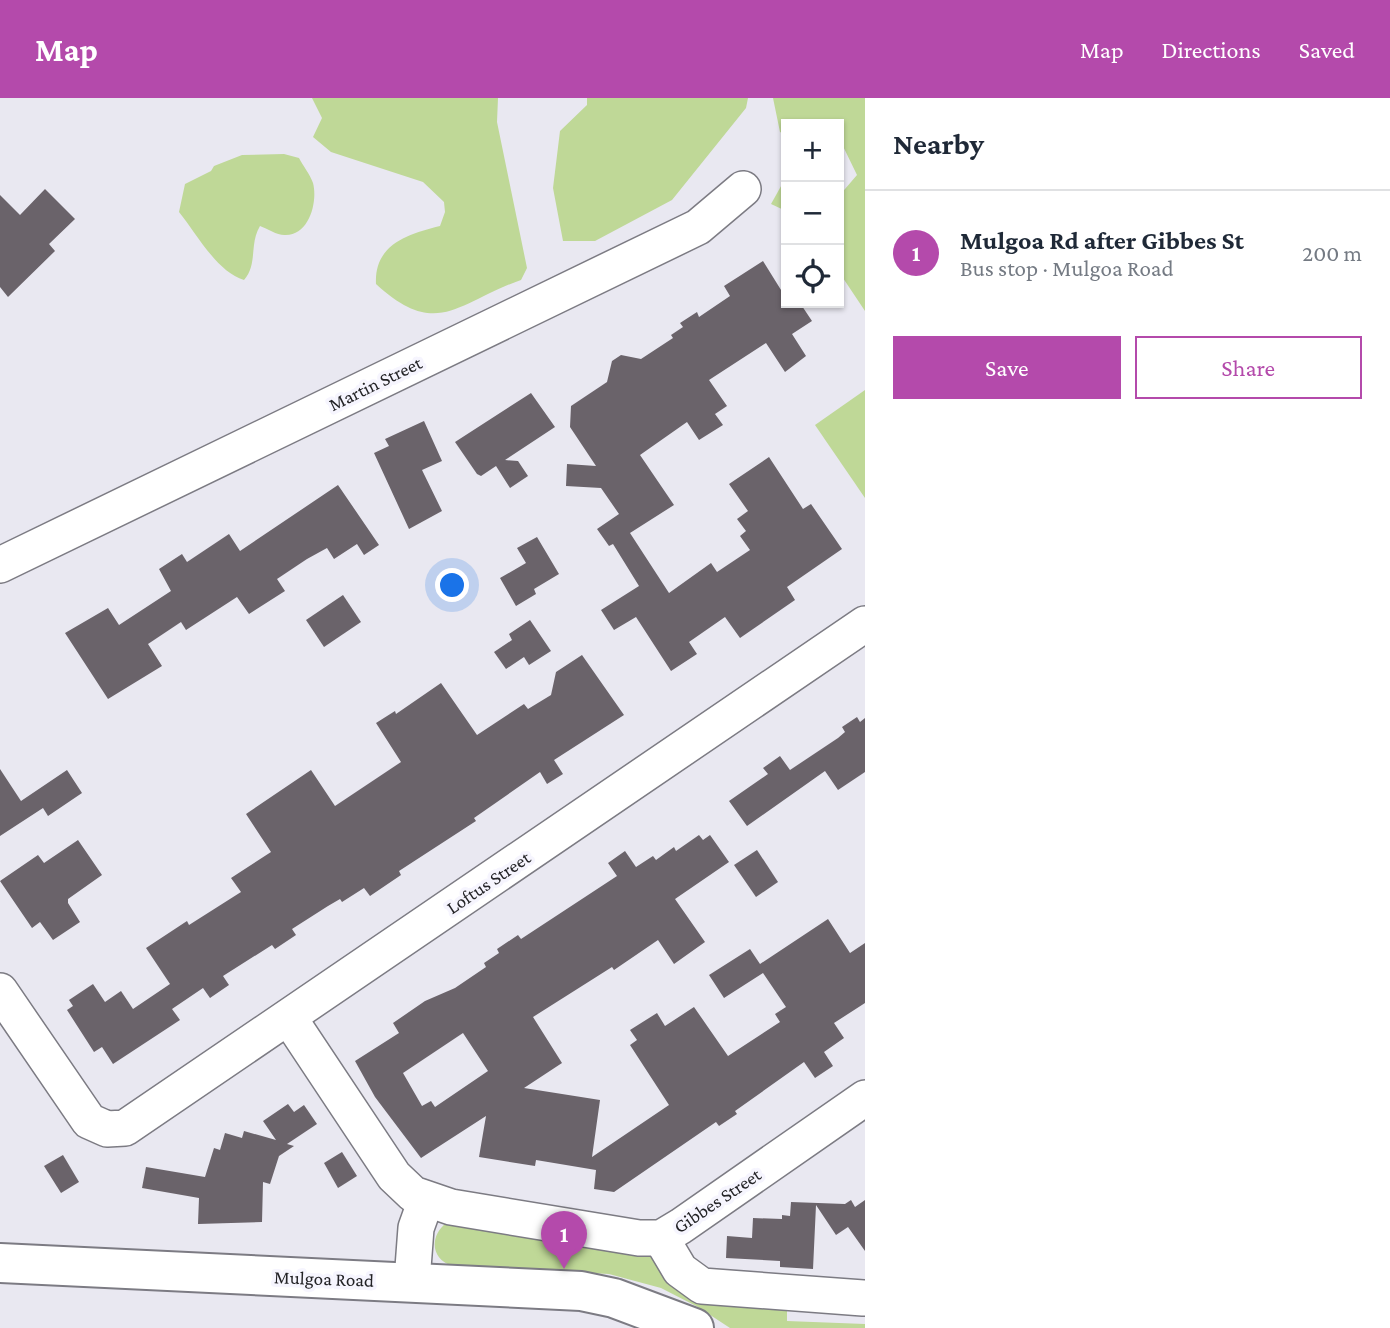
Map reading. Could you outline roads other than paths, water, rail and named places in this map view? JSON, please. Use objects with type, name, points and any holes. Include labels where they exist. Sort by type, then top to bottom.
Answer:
[{"type":"main road","name":"Mulgoa Road","points":[[0,1264],[412,1281],[581,1291],[606,1296],[657,1319],[694,1328]]},
{"type":"street","name":"Martin Street","points":[[0,565],[698,227],[743,189]]},
{"type":"street","name":"Loftus Street","points":[[0,991],[84,1114],[95,1125],[107,1129],[130,1125],[865,624]]},
{"type":"street","name":"Gibbes Street","points":[[289,1018],[406,1189],[426,1200],[451,1207],[639,1238],[661,1238],[865,1098]]},
{"type":"street","points":[[412,1281],[416,1228],[426,1200]]},
{"type":"street","points":[[661,1238],[680,1270],[702,1286],[815,1295],[864,1307]]},
{"type":"place","name":"Mulgoa Rd after Gibbes St","points":[[564,1269]]}]
